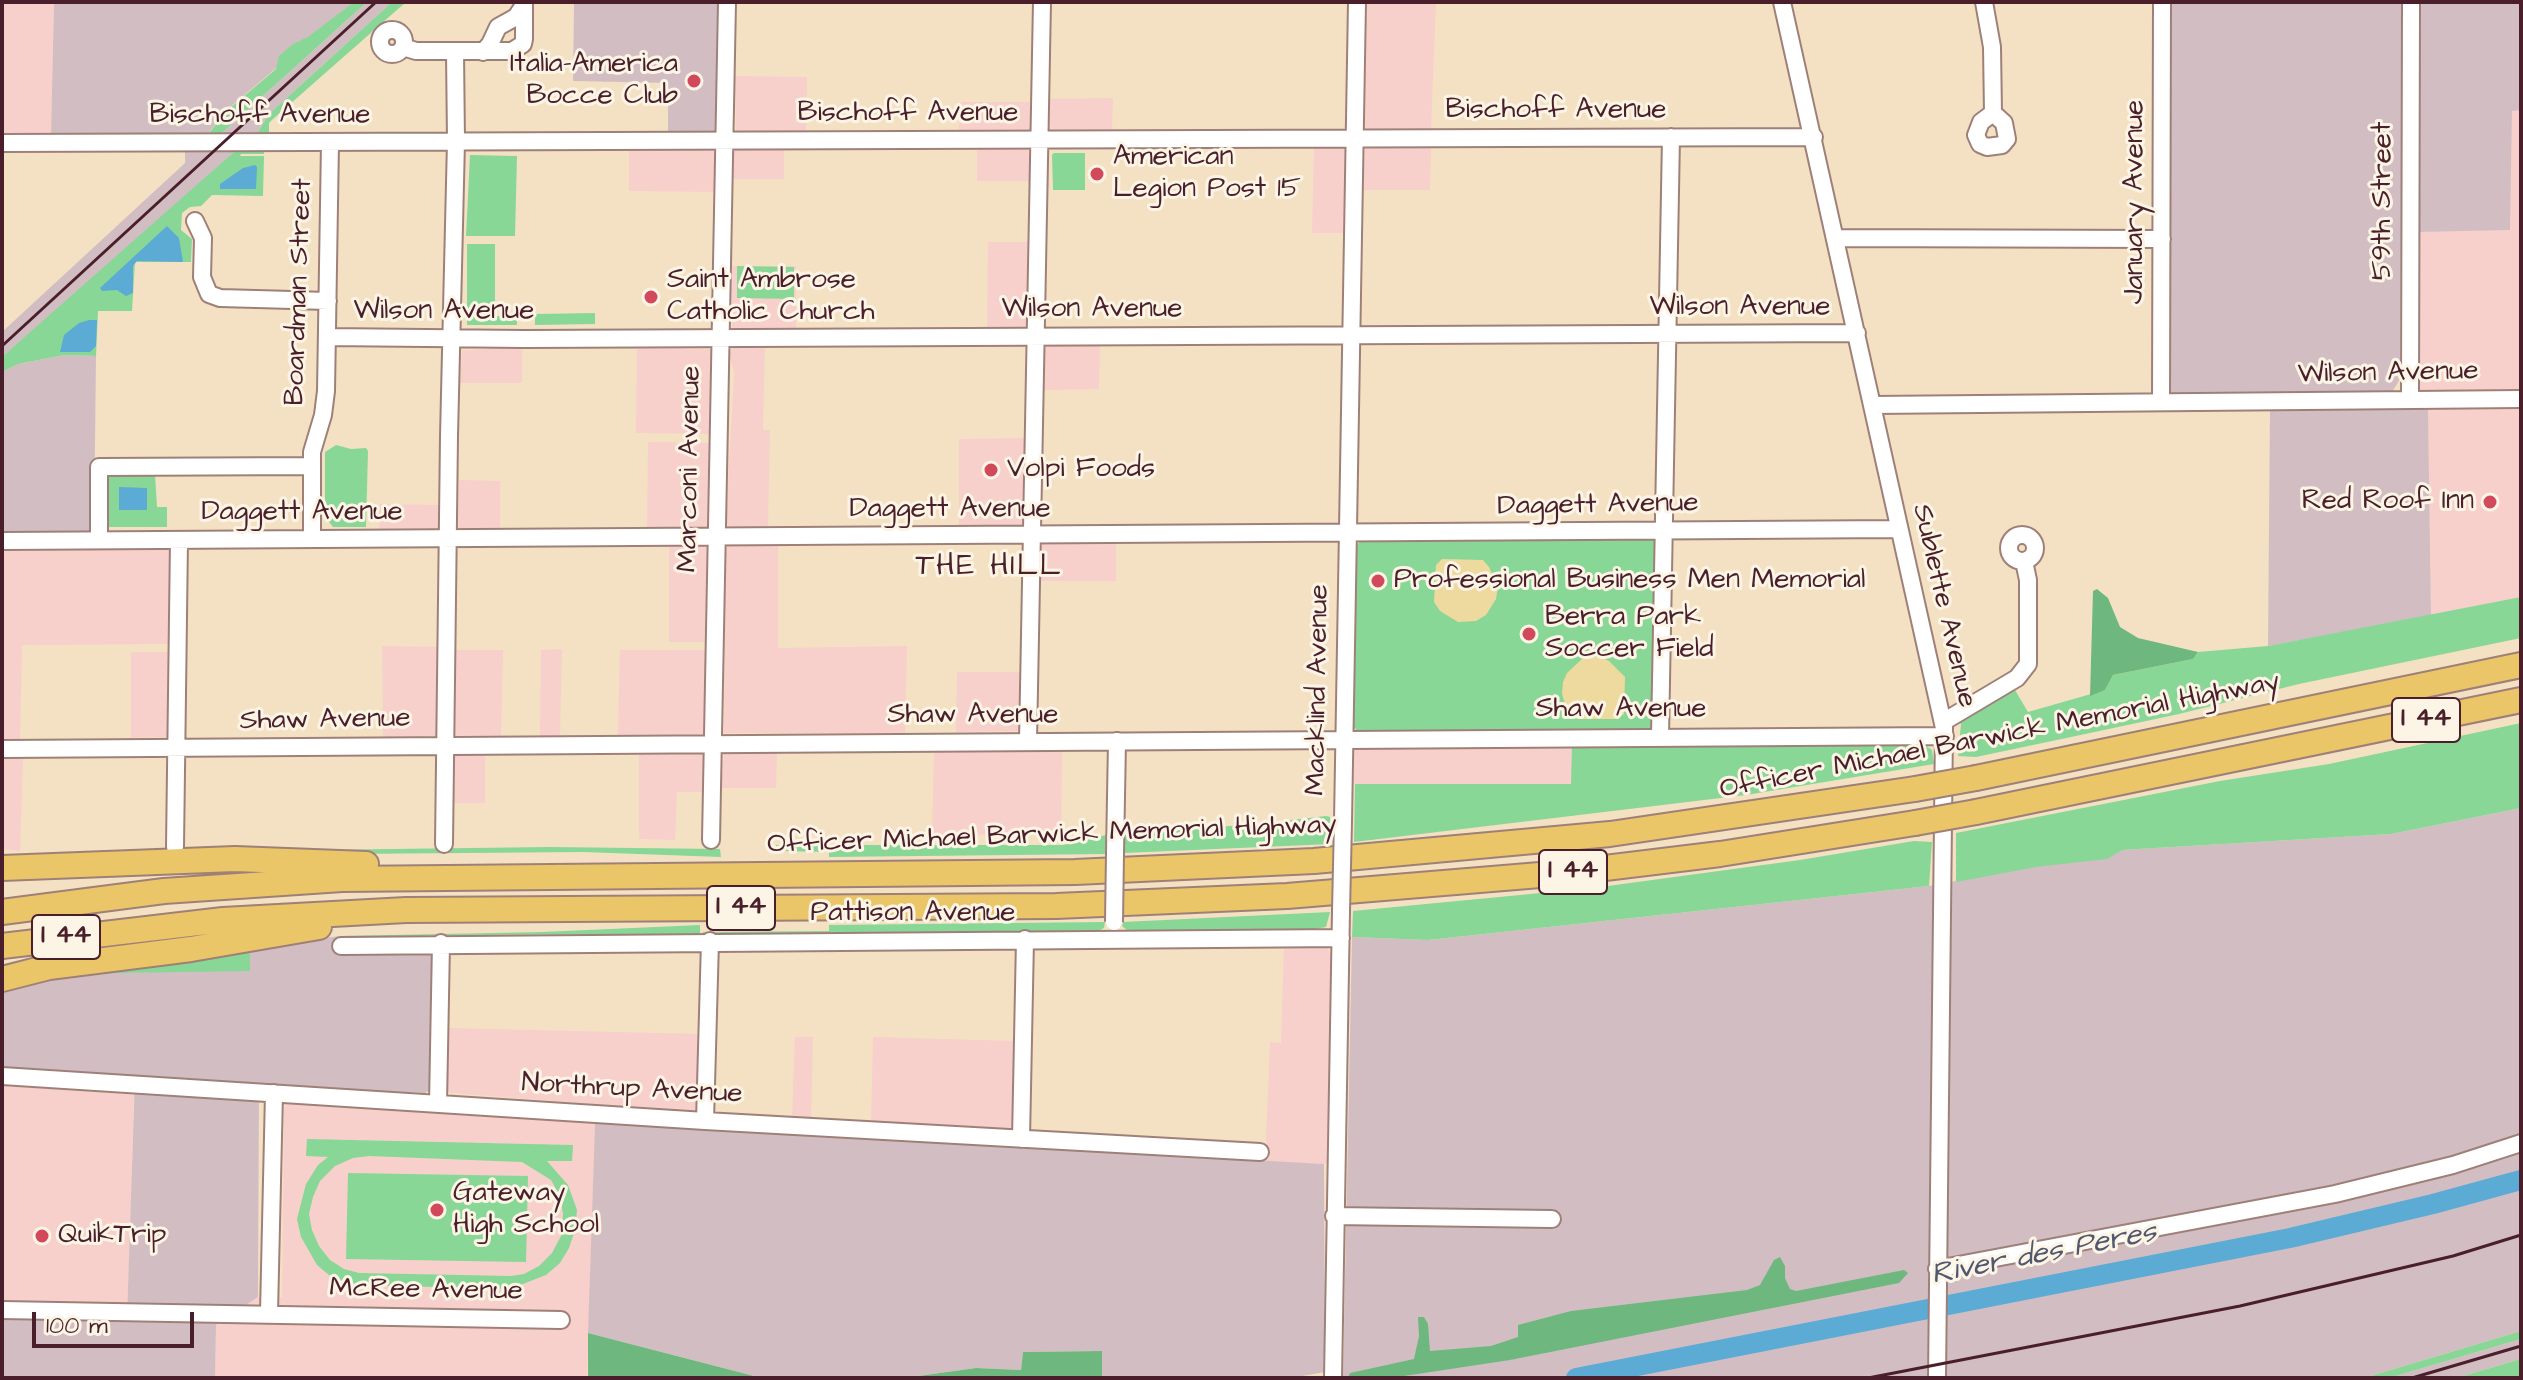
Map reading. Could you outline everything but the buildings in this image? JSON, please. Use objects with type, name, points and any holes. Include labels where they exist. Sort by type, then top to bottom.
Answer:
[{"type":"highway","points":[[2457,679],[2521,654]]},
{"type":"highway","name":"Officer Michael Barwick Memorial Highway","points":[[2,912],[224,886],[342,879],[1075,872],[1299,862],[1433,852],[1610,834],[1915,789],[2521,665]]},
{"type":"highway","name":"I 44","points":[[2,946],[209,921],[406,910],[1056,906],[1287,896],[1579,871],[1720,854],[1976,812],[2520,700]]},
{"type":"highway","points":[[2,868],[254,859],[389,865],[430,877]]},
{"type":"highway","points":[[2,979],[49,967],[191,949],[406,910]]},
{"type":"street","name":"Marconi Avenue","points":[[711,840],[727,2]]},
{"type":"street","points":[[1028,741],[1042,2]]},
{"type":"street","name":"Macklind Avenue","points":[[1333,1378],[1357,2]]},
{"type":"street","name":"Sublette Avenue","points":[[1782,2],[1944,729],[1937,1378]]},
{"type":"street","points":[[1984,2],[1992,47],[1993,113]]},
{"type":"street","name":"January Avenue","points":[[2161,402],[2162,2]]},
{"type":"street","name":"59th Street","points":[[2410,399],[2411,2]]},
{"type":"street","points":[[403,47],[416,51],[512,51],[523,44],[524,4]]},
{"type":"street","points":[[483,52],[498,27],[516,17],[524,4]]},
{"type":"street","points":[[444,844],[455,52]]},
{"type":"street","points":[[1660,736],[1671,137]]},
{"type":"street","name":"Bischoff Avenue","points":[[2,143],[1814,137]]},
{"type":"street","name":"Boardman Street","points":[[312,539],[313,443],[326,405],[330,142]]},
{"type":"street","points":[[195,221],[202,232],[202,277],[209,294],[220,298],[328,301]]},
{"type":"street","points":[[1836,238],[2162,239]]},
{"type":"street","name":"Wilson Avenue","points":[[328,337],[1857,333]]},
{"type":"street","name":"Wilson Avenue","points":[[1872,405],[2521,399]]},
{"type":"street","points":[[99,540],[99,467],[312,466]]},
{"type":"street","name":"Daggett Avenue","points":[[2,541],[1899,529]]},
{"type":"street","points":[[175,847],[179,540]]},
{"type":"street","points":[[1944,729],[2017,678],[2028,664],[2028,580],[2024,561]]},
{"type":"street","name":"Shaw Avenue","points":[[2,749],[1660,736],[1944,729]]},
{"type":"street","points":[[1113,930],[1117,741]]},
{"type":"street","name":"Pattison Avenue","points":[[341,946],[1025,939],[1113,930],[1341,938]]},
{"type":"street","points":[[1021,1139],[1025,939]]},
{"type":"street","points":[[705,1121],[710,941]]},
{"type":"street","points":[[438,1104],[441,943]]},
{"type":"street","name":"Northrup Avenue","points":[[2,1076],[705,1121],[1260,1152]]},
{"type":"street","points":[[269,1313],[274,1093]]},
{"type":"street","points":[[1937,1275],[2335,1194],[2453,1165],[2521,1143]]},
{"type":"street","points":[[1334,1216],[1552,1219]]},
{"type":"street","name":"McRee Avenue","points":[[2,1310],[561,1320]]},
{"type":"shaded area","points":[[2,2],[54,2],[51,134],[2,135]]},
{"type":"shaded area","points":[[54,2],[354,2],[222,114],[208,135],[51,134]]},
{"type":"shaded area","points":[[367,2],[392,2],[269,114],[256,135],[222,133]]},
{"type":"shaded area","points":[[574,2],[720,2],[719,128],[716,132],[711,135],[668,134],[668,83],[573,81]]},
{"type":"shaded area","points":[[1366,2],[1436,2],[1431,131],[1365,129]]},
{"type":"shaded area","points":[[2169,2],[2403,2],[2400,379],[2392,392],[2169,392]]},
{"type":"shaded area","points":[[2418,2],[2521,2],[2521,110],[2512,111],[2510,230],[2417,232]]},
{"type":"shaded area","points":[[735,76],[807,77],[806,133],[736,131]]},
{"type":"shaded area","points":[[1113,98],[1112,131],[1048,130],[1047,99]]},
{"type":"shaded area","points":[[960,102],[1032,102],[1029,133],[959,133]]},
{"type":"shaded area","points":[[2512,110],[2521,110],[2521,391],[2426,392],[2419,388],[2417,382],[2417,232]]},
{"type":"shaded area","points":[[1431,145],[1430,190],[1363,190],[1365,148]]},
{"type":"shaded area","points":[[1314,146],[1344,148],[1343,233],[1312,233]]},
{"type":"shaded area","points":[[784,147],[784,179],[733,179],[734,150]]},
{"type":"shaded area","points":[[977,147],[1029,148],[1031,181],[977,181]]},
{"type":"shaded area","points":[[712,149],[717,153],[717,192],[629,191],[629,150]]},
{"type":"shaded area","points":[[235,151],[2,357],[2,332],[185,163],[185,152]]},
{"type":"shaded area","points":[[988,242],[1030,242],[1027,329],[987,332]]},
{"type":"shaded area","points":[[731,266],[796,266],[796,332],[737,331],[732,328]]},
{"type":"shaded area","points":[[1100,342],[1099,389],[1043,390],[1045,346],[1049,343]]},
{"type":"shaded area","points":[[765,345],[763,430],[770,430],[768,529],[731,529],[726,523],[734,373],[729,353],[735,346]]},
{"type":"shaded area","points":[[522,347],[522,383],[460,383],[462,350]]},
{"type":"shaded area","points":[[637,347],[711,349],[712,434],[636,433]]},
{"type":"shaded area","points":[[65,355],[96,356],[94,533],[2,533],[2,372],[18,364]]},
{"type":"shaded area","points":[[2521,405],[2521,597],[2431,616],[2428,406]]},
{"type":"shaded area","points":[[2428,406],[2431,616],[2268,646],[2270,408]]},
{"type":"shaded area","name":"Volpi Foods","points":[[1026,438],[1024,525],[959,528],[959,439]]},
{"type":"shaded area","points":[[648,442],[712,443],[710,526],[647,529]]},
{"type":"shaded area","points":[[459,480],[500,481],[500,530],[458,528]]},
{"type":"shaded area","points":[[380,504],[442,505],[441,529],[379,531]]},
{"type":"shaded area","points":[[1043,542],[1116,542],[1116,581],[1038,581],[1040,545]]},
{"type":"shaded area","points":[[733,544],[778,544],[778,648],[907,646],[905,733],[724,733],[725,548]]},
{"type":"shaded area","points":[[669,545],[703,545],[707,548],[709,642],[669,642]]},
{"type":"shaded area","points":[[2,548],[171,549],[170,644],[22,645],[20,739],[2,739]]},
{"type":"shaded area","points":[[382,646],[439,647],[436,736],[383,737]]},
{"type":"shaded area","points":[[562,649],[560,736],[540,736],[541,650]]},
{"type":"shaded area","points":[[455,650],[503,650],[501,736],[454,735]]},
{"type":"shaded area","points":[[620,650],[709,650],[705,734],[618,735]]},
{"type":"shaded area","points":[[131,652],[170,652],[169,733],[166,737],[131,738]]},
{"type":"shaded area","points":[[957,672],[1022,672],[1021,728],[1018,731],[956,732]]},
{"type":"shaded area","points":[[1572,744],[1572,784],[1353,784],[1354,747]]},
{"type":"shaded area","points":[[1062,750],[1061,834],[932,835],[934,751]]},
{"type":"shaded area","points":[[777,752],[776,788],[721,788],[724,753]]},
{"type":"shaded area","points":[[639,753],[706,754],[706,792],[677,792],[675,840],[639,839]]},
{"type":"shaded area","points":[[456,754],[485,754],[485,803],[452,803],[452,759]]},
{"type":"shaded area","points":[[2,757],[23,757],[20,851],[2,849]]},
{"type":"shaded area","points":[[2521,808],[2521,1331],[2364,1378],[1343,1378],[1352,937],[1428,940],[1929,886],[2122,850],[2391,834]]},
{"type":"shaded area","points":[[341,936],[340,952],[429,951],[433,956],[431,1089],[425,1093],[259,1086],[258,1297],[216,1325],[215,1378],[2,1378],[2,1316],[127,1318],[135,1076],[2,1068],[2,988],[58,974],[250,970],[250,946]]},
{"type":"shaded area","points":[[1284,944],[1322,945],[1331,954],[1329,1163],[1324,1164],[1265,1162],[1270,1042],[1281,1043]]},
{"type":"shaded area","points":[[449,1028],[701,1034],[699,1107],[691,1112],[451,1093],[447,1091]]},
{"type":"shaded area","points":[[795,1037],[813,1037],[811,1119],[792,1118]]},
{"type":"shaded area","points":[[873,1037],[1015,1041],[1014,1128],[1010,1132],[871,1123]]},
{"type":"shaded area","points":[[2,1086],[134,1094],[128,1303],[2,1301]]},
{"type":"shaded area","name":"Gateway High School","points":[[291,1104],[595,1123],[587,1378],[215,1378],[216,1325],[258,1297],[282,1297],[284,1109]]},
{"type":"shaded area","points":[[595,1123],[1324,1164],[1325,1372],[1291,1378],[1102,1378],[1101,1351],[1023,1352],[1021,1370],[976,1368],[904,1378],[754,1376],[588,1333]]},
{"type":"shaded area","points":[[2521,1339],[2521,1359],[2456,1378],[2389,1378]]},
{"type":"green space","points":[[354,2],[367,2],[222,133],[208,135],[224,113],[276,69],[279,56]]},
{"type":"green space","points":[[392,2],[406,2],[273,119],[269,123],[269,135],[256,135],[269,114]]},
{"type":"green space","points":[[264,150],[264,154],[240,156],[264,156],[263,196],[212,195],[201,206],[190,207],[182,213],[181,230],[192,239],[191,262],[135,262],[132,311],[98,311],[96,356],[65,355],[18,364],[2,372],[2,357],[235,151]]},
{"type":"green space","name":"American Legion Post 15","points":[[1054,153],[1085,153],[1085,190],[1053,190]]},
{"type":"green space","points":[[470,155],[517,156],[515,236],[466,236]]},
{"type":"green space","points":[[467,244],[495,244],[495,316],[517,317],[517,325],[467,325]]},
{"type":"green space","points":[[737,266],[794,267],[794,299],[737,298]]},
{"type":"green space","points":[[595,313],[595,324],[535,325],[535,314]]},
{"type":"green space","points":[[336,445],[351,449],[366,448],[368,451],[366,527],[333,527],[325,517],[325,452]]},
{"type":"green space","points":[[108,474],[155,474],[157,507],[167,507],[167,527],[104,527],[104,478]]},
{"type":"green space","points":[[1656,540],[1653,727],[1650,729],[1358,731],[1353,727],[1356,547],[1360,541]]},
{"type":"green space","points":[[2097,589],[2108,598],[2120,627],[2138,638],[2198,652],[2193,659],[2113,675],[2105,690],[2090,696],[2093,591]]},
{"type":"green space","points":[[2521,597],[2521,638],[2299,684],[2179,714],[1976,757],[1958,756],[1961,724],[1958,722],[2015,690],[2028,712],[2105,690],[2113,675],[2193,659],[2198,652],[2268,646]]},
{"type":"green space","points":[[2521,723],[2521,808],[2391,834],[2122,850],[2107,859],[2036,867],[1956,882],[1956,833],[2220,781],[2329,764]]},
{"type":"green space","points":[[1925,743],[1932,750],[1934,764],[1746,795],[1354,842],[1355,784],[1571,784],[1572,744]]},
{"type":"green space","points":[[1330,817],[1331,844],[1124,853],[1124,835]]},
{"type":"green space","points":[[1106,835],[1106,854],[829,857],[829,852],[776,851],[776,845],[1063,845]]},
{"type":"green space","points":[[1914,841],[1932,842],[1929,886],[1428,940],[1352,937],[1353,911],[1593,888]]},
{"type":"green space","points":[[550,847],[720,849],[721,857],[583,852],[346,854],[313,850]]},
{"type":"green space","points":[[1330,912],[1326,927],[1315,929],[1128,931],[1122,926],[1123,922]]},
{"type":"green space","points":[[1105,922],[1104,928],[1098,931],[703,934],[829,931],[829,925]]},
{"type":"green space","points":[[700,925],[700,934],[445,935],[340,939],[341,936]]},
{"type":"green space","points":[[250,946],[250,971],[58,974]]},
{"type":"green space","points":[[307,1139],[573,1145],[572,1161],[547,1161],[568,1185],[577,1210],[575,1230],[560,1263],[546,1275],[510,1289],[357,1285],[342,1281],[317,1265],[301,1237],[297,1219],[306,1184],[318,1165],[328,1157],[306,1156]],"holes":[[[353,1158],[522,1162],[551,1180],[560,1196],[563,1214],[561,1236],[552,1253],[539,1266],[524,1274],[359,1273],[344,1269],[330,1260],[312,1230],[309,1214],[320,1181],[335,1166]]]},
{"type":"green space","points":[[348,1173],[528,1176],[526,1262],[346,1259]]},
{"type":"green space","points":[[1780,1257],[1790,1289],[1796,1291],[1904,1270],[1908,1273],[1899,1283],[1510,1360],[1391,1378],[1348,1378],[1350,1373],[1414,1359],[1419,1336],[1418,1317],[1424,1317],[1428,1324],[1430,1351],[1491,1346],[1518,1337],[1518,1325],[1571,1311],[1747,1290],[1760,1285],[1774,1260]]},
{"type":"green space","points":[[2521,1331],[2521,1339],[2389,1378],[2364,1378]]},
{"type":"green space","points":[[588,1333],[754,1376],[802,1378],[588,1378]]},
{"type":"green space","points":[[1102,1351],[1102,1378],[904,1378],[976,1368],[1021,1370],[1023,1352]]},
{"type":"green space","points":[[2521,1359],[2521,1376],[2456,1378]]},
{"type":"sand","points":[[1442,559],[1483,560],[1489,567],[1498,587],[1496,599],[1486,615],[1476,621],[1458,622],[1440,611],[1434,602],[1436,565]]},
{"type":"sand","points":[[1590,657],[1609,661],[1625,677],[1624,714],[1618,719],[1577,719],[1565,704],[1562,694],[1567,673],[1582,659]]},
{"type":"water","points":[[255,165],[256,189],[220,189],[220,184],[243,168]]},
{"type":"water","points":[[167,226],[179,238],[183,262],[137,261],[133,266],[133,293],[126,296],[117,290],[102,291],[100,288]]},
{"type":"water","points":[[97,320],[96,346],[90,352],[60,352],[64,335],[79,323]]},
{"type":"water","points":[[119,487],[147,488],[147,510],[119,510]]},
{"type":"waterway","name":"River des Peres","points":[[1576,1378],[2290,1238],[2521,1180]]},
{"type":"railway","points":[[2,346],[376,2]]},
{"type":"railway","points":[[1868,1378],[2240,1306],[2453,1256],[2521,1235]]},
{"type":"railway","points":[[2412,1378],[2521,1346]]},
{"type":"place","name":"Italia-America Bocce Club","points":[[694,81]]},
{"type":"place","name":"American Legion Post 15","points":[[1097,174]]},
{"type":"place","name":"Saint Ambrose Catholic Church","points":[[651,297]]},
{"type":"place","name":"Volpi Foods","points":[[991,470]]},
{"type":"place","name":"Red Roof Inn","points":[[2490,502]]},
{"type":"place","name":"Professional Business Men Memorial","points":[[1378,581]]},
{"type":"place","name":"Berra Park Soccer Field","points":[[1529,634]]},
{"type":"place","name":"Gateway High School","points":[[437,1210]]},
{"type":"place","name":"QuikTrip","points":[[42,1236]]},
{"type":"district","name":"THE HILL","points":[[989,568]]}]
